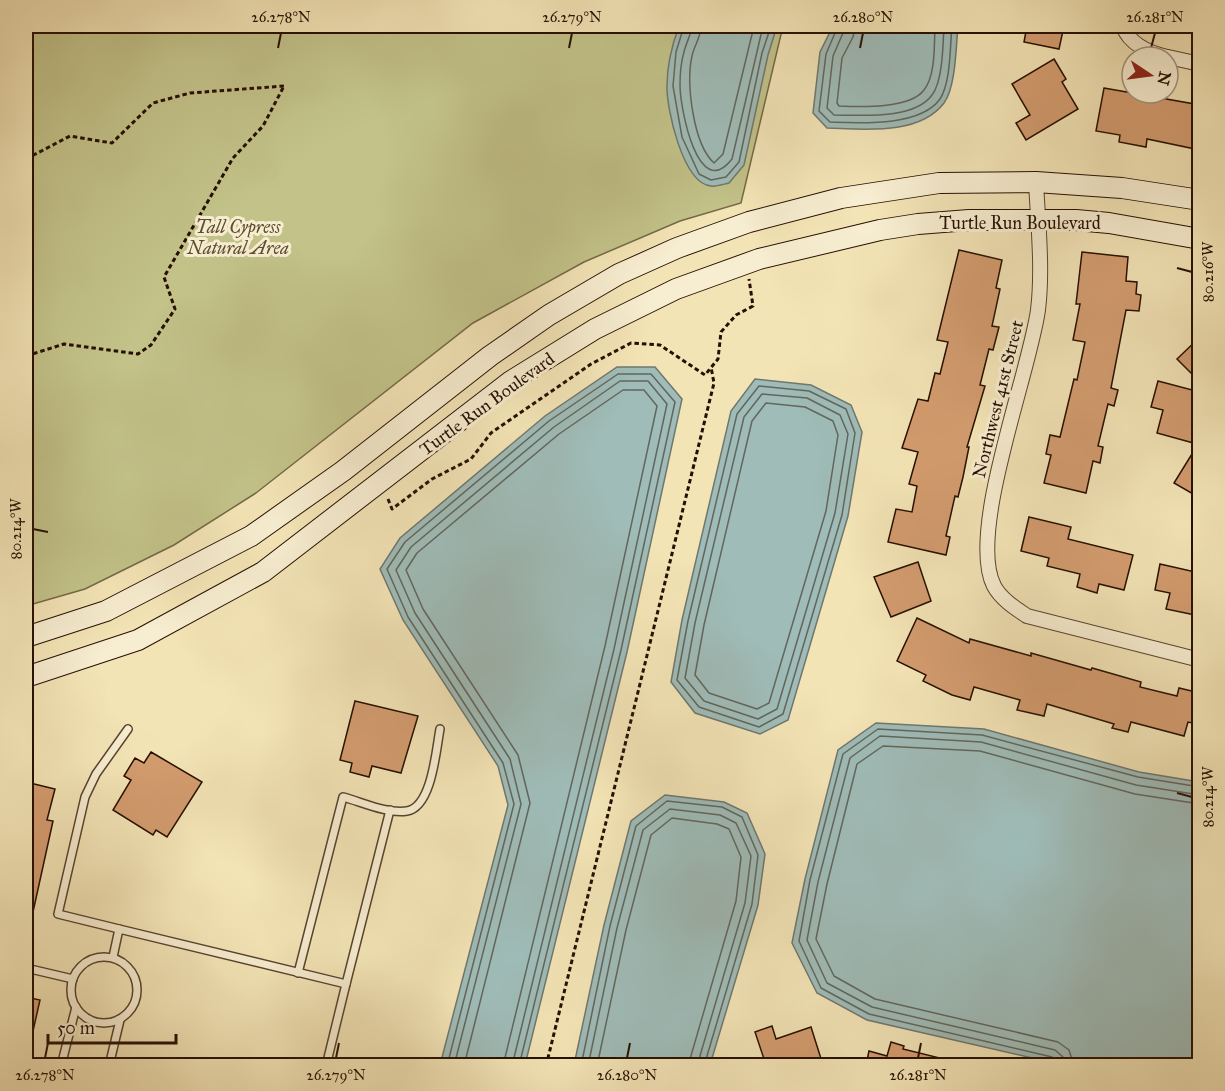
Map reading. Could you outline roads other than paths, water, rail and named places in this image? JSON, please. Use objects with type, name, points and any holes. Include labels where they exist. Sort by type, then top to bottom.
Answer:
[{"type":"street","points":[[1124,29],[1141,45]]},
{"type":"street","points":[[1180,60],[1200,64]]},
{"type":"street","name":"Turtle Run Boulevard","points":[[26,638],[106,611],[251,536],[343,471],[490,356],[549,315],[619,274],[677,248],[749,222],[841,198],[939,183],[1036,182],[1122,188],[1200,200]]},
{"type":"street","name":"Northwest 41st Street","points":[[1036,182],[1038,308],[1028,362],[988,515],[985,555],[994,586],[1008,603],[1027,616],[1200,660]]},
{"type":"street","name":"Turtle Run Boulevard","points":[[26,677],[138,640],[264,572],[511,381],[595,329],[676,289],[759,259],[880,230],[969,220],[1109,223],[1200,239]]},
{"type":"lane","points":[[128,729],[96,774],[85,797],[58,914],[346,984]]},
{"type":"lane","points":[[298,973],[343,797],[390,810],[408,811],[420,804],[427,793],[440,729]]},
{"type":"lane","points":[[326,1065],[390,810]]},
{"type":"lane","points":[[113,957],[119,929]]},
{"type":"lane","points":[[62,1065],[75,1007],[71,990],[73,979],[84,963],[93,958],[113,957],[132,970],[138,992],[135,1003],[120,1020],[109,1065]]},
{"type":"lane","points":[[26,968],[73,979]]},
{"type":"lane","points":[[75,1007],[87,1019],[98,1023],[120,1020]]},
{"type":"water","points":[[679,26],[777,26],[768,55],[744,165],[729,183],[711,186],[701,182],[692,173],[678,143],[667,96],[667,85],[670,54]]},
{"type":"water","points":[[833,26],[958,26],[953,77],[944,103],[933,114],[905,126],[873,129],[827,128],[813,113],[820,52]]},
{"type":"water","points":[[617,367],[655,367],[682,399],[627,652],[525,1065],[440,1065],[508,805],[498,766],[403,620],[380,569],[400,538],[545,416]]},
{"type":"water","points":[[755,379],[811,385],[851,405],[862,432],[848,516],[788,720],[760,734],[695,713],[671,682],[682,620],[731,411]]},
{"type":"water","points":[[876,723],[984,729],[1139,772],[1199,782],[1199,1065],[1063,1065],[867,1020],[817,993],[792,943],[805,879],[838,750]]},
{"type":"water","points":[[665,795],[724,802],[747,813],[765,854],[758,905],[710,1065],[574,1065],[604,925],[631,821]]},
{"type":"park label","name":"Tall Cypress Natural Area","points":[[238,237]]}]
